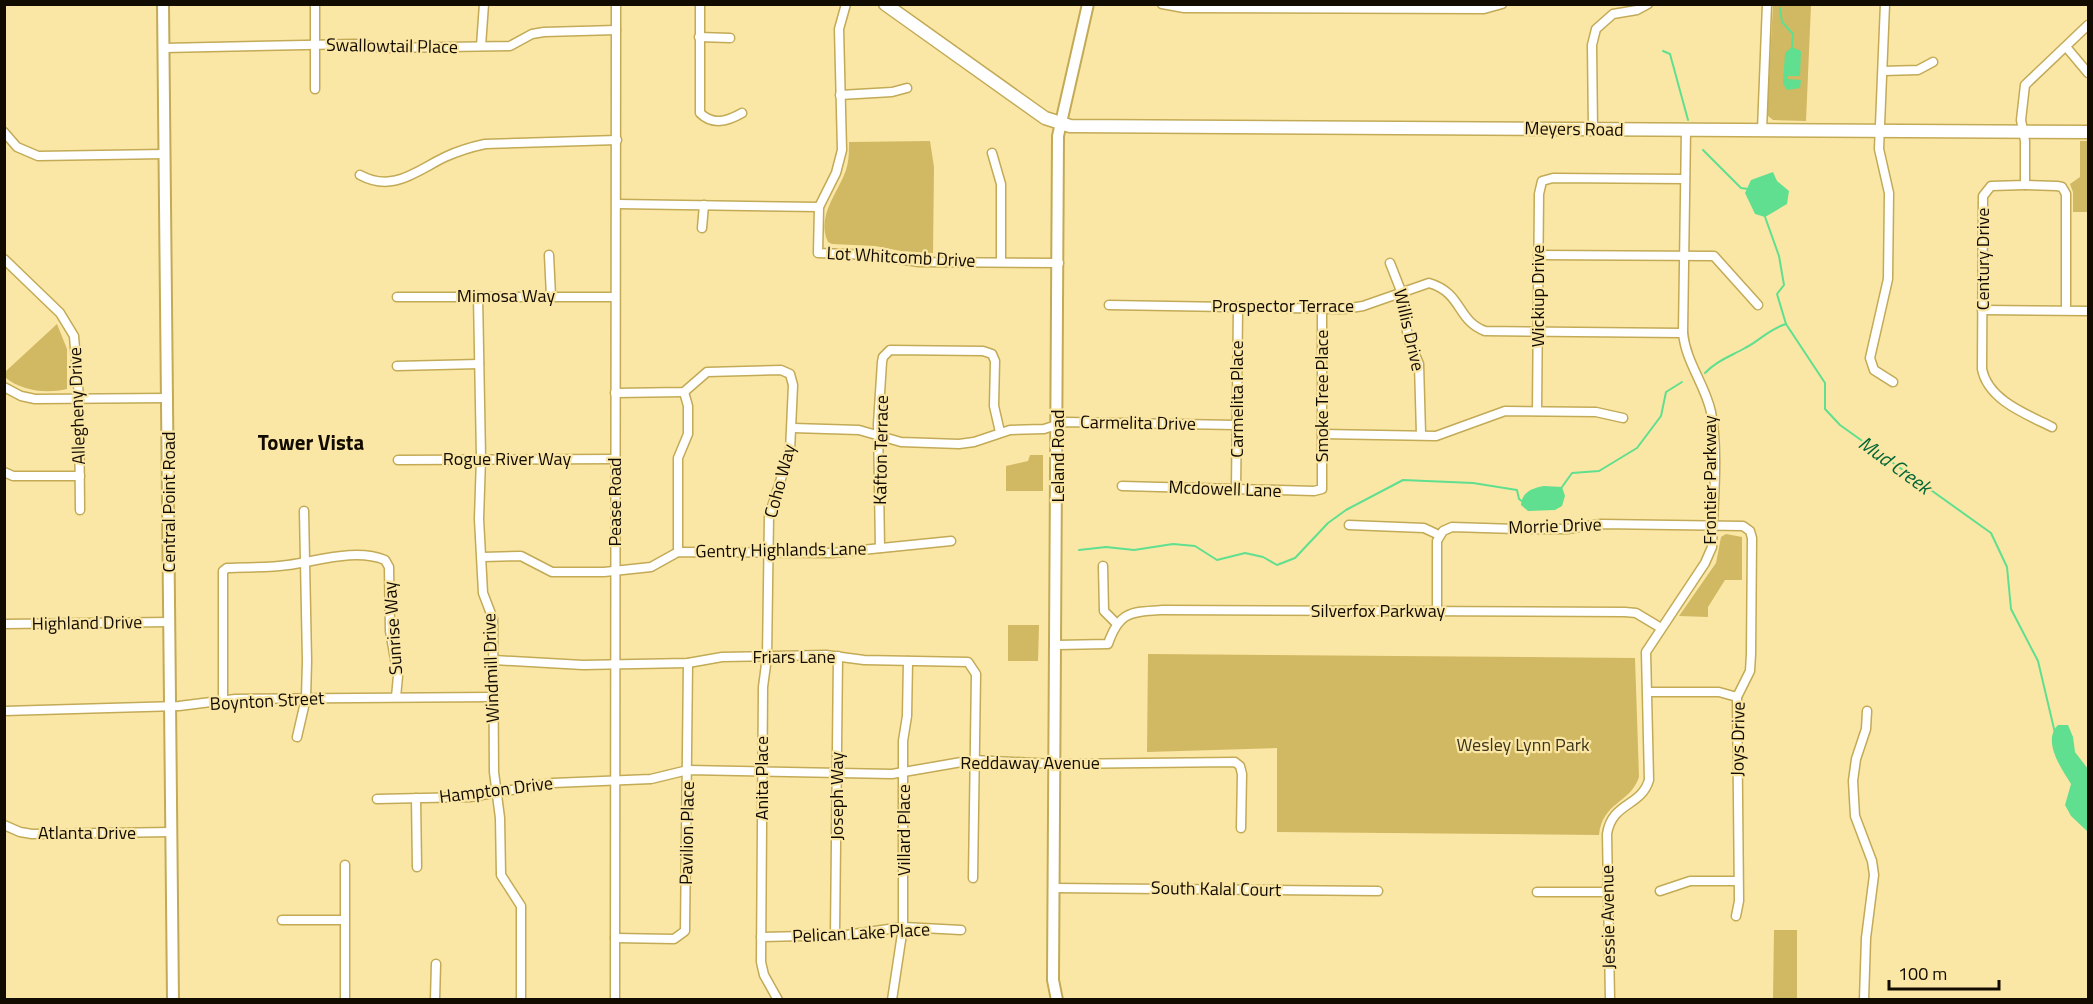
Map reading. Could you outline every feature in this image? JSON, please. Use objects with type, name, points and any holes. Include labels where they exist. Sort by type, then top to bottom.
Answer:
[{"type":"main road","points":[[885,4],[1045,118],[1060,124]]},
{"type":"main road","name":"Meyers Road","points":[[1060,124],[1089,127],[2088,132]]},
{"type":"street","name":"Central Point Road","points":[[163,4],[173,999]]},
{"type":"street","points":[[315,4],[315,88]]},
{"type":"street","points":[[481,46],[484,4]]},
{"type":"street","name":"Pease Road","points":[[615,999],[615,297],[618,204],[616,4]]},
{"type":"street","points":[[700,4],[700,113],[708,120],[727,121],[742,113]]},
{"type":"street","name":"Lot Whitcomb Drive","points":[[846,4],[839,29],[840,163],[819,207],[818,253],[872,255],[919,261],[1059,263]]},
{"type":"street","name":"Leland Road","points":[[1057,999],[1053,986],[1060,124],[1088,4]]},
{"type":"street","points":[[1162,4],[1184,8],[1484,9],[1502,4]]},
{"type":"street","points":[[1593,130],[1592,45],[1596,29],[1613,14],[1637,10],[1648,4]]},
{"type":"street","points":[[1762,130],[1767,4]]},
{"type":"street","points":[[1886,4],[1880,160],[1889,193],[1888,279],[1870,358],[1871,367],[1876,373],[1893,382]]},
{"type":"street","points":[[2025,185],[2022,97],[2025,85],[2067,48],[2088,25]]},
{"type":"street","name":"Swallowtail Place","points":[[164,48],[363,44],[384,48],[510,46],[532,34],[544,32],[616,30]]},
{"type":"street","points":[[699,38],[730,38]]},
{"type":"street","points":[[2067,48],[2088,73]]},
{"type":"street","points":[[1883,71],[1918,70],[1933,62]]},
{"type":"street","points":[[840,95],[892,92],[907,88]]},
{"type":"street","name":"Frontier Parkway","points":[[1608,834],[1614,814],[1638,798],[1648,783],[1646,652],[1710,555],[1713,525],[1713,421],[1707,400],[1687,357],[1683,333],[1686,130]]},
{"type":"street","points":[[4,132],[22,151],[38,156],[165,154]]},
{"type":"street","points":[[360,175],[375,183],[391,182],[407,177],[467,148],[485,144],[617,140]]},
{"type":"street","points":[[992,153],[1001,184],[1001,262]]},
{"type":"street","name":"Wickiup Drive","points":[[1537,411],[1539,194],[1542,181],[1553,178],[1685,179]]},
{"type":"street","name":"Century Drive","points":[[2052,427],[2002,399],[1988,386],[1982,369],[1983,196],[1991,186],[2057,186],[2062,187],[2067,194],[2066,310]]},
{"type":"street","points":[[618,204],[819,207]]},
{"type":"street","points":[[702,228],[704,206]]},
{"type":"street","points":[[549,255],[551,296]]},
{"type":"street","points":[[1538,255],[1714,256],[1758,305]]},
{"type":"street","name":"Allegheny Drive","points":[[4,259],[60,313],[70,327],[76,345],[80,510]]},
{"type":"street","name":"Willis Drive","points":[[1389,263],[1401,291],[1408,338],[1419,364],[1421,435]]},
{"type":"street","name":"Prospector Terrace","points":[[1109,305],[1355,308],[1429,283],[1440,286],[1455,299],[1465,317],[1478,329],[1485,331],[1683,333]]},
{"type":"street","name":"Windmill Drive","points":[[478,296],[481,458],[479,519],[483,556],[482,584],[492,613],[496,793],[500,818],[501,875],[521,906],[521,999]]},
{"type":"street","name":"Mimosa Way","points":[[397,297],[615,297]]},
{"type":"street","name":"Carmelita Place","points":[[1236,490],[1238,308]]},
{"type":"street","name":"Smoke Tree Place","points":[[1322,309],[1323,483]]},
{"type":"street","points":[[1982,310],[2088,310]]},
{"type":"street","name":"Kafton Terrace","points":[[880,548],[880,436],[882,362],[885,353],[890,350],[983,351],[992,354],[995,361],[994,406],[1000,432]]},
{"type":"street","points":[[397,366],[479,364]]},
{"type":"street","name":"Coho Way","points":[[684,392],[699,376],[715,370],[781,370],[790,374],[793,385],[793,428],[787,464],[770,509],[769,551]]},
{"type":"street","points":[[4,387],[21,396],[35,399],[168,398]]},
{"type":"street","points":[[615,393],[684,392],[688,406],[688,434],[678,458],[678,552]]},
{"type":"street","points":[[1322,434],[1445,434],[1497,412],[1596,411],[1623,418]]},
{"type":"street","name":"Carmelita Drive","points":[[793,428],[859,430],[917,444],[958,444],[974,442],[1000,432],[1022,428],[1044,429],[1066,422],[1236,425]]},
{"type":"street","name":"Rogue River Way","points":[[398,460],[616,459]]},
{"type":"street","points":[[4,472],[13,476],[80,476]]},
{"type":"street","name":"Mcdowell Lane","points":[[1122,486],[1314,491],[1322,489],[1323,483]]},
{"type":"street","points":[[297,737],[306,698],[304,511]]},
{"type":"street","name":"Morrie Drive","points":[[1439,535],[1452,527],[1557,529],[1601,524],[1743,526],[1748,529]]},
{"type":"street","points":[[1349,525],[1424,528],[1439,535],[1436,551],[1437,611]]},
{"type":"street","name":"Joys Drive","points":[[1736,916],[1738,881],[1737,697],[1751,663],[1752,538],[1748,529]]},
{"type":"street","name":"Gentry Highlands Lane","points":[[483,556],[520,556],[552,572],[615,570],[651,567],[678,552],[832,553],[951,541]]},
{"type":"street","name":"Anita Place","points":[[769,551],[767,657],[763,687],[761,937],[764,975],[778,999]]},
{"type":"street","name":"Sunrise Way","points":[[306,562],[332,557],[377,556],[385,560],[389,567],[390,632],[398,676],[396,697]]},
{"type":"street","points":[[223,701],[223,571],[227,568],[306,562]]},
{"type":"street","points":[[1057,645],[1108,644],[1117,624],[1104,611],[1103,566]]},
{"type":"street","name":"Silverfox Parkway","points":[[1117,624],[1129,614],[1162,610],[1625,612],[1636,613],[1661,628]]},
{"type":"street","name":"Highland Drive","points":[[4,624],[170,622]]},
{"type":"street","name":"Friars Lane","points":[[494,660],[616,664],[688,663],[722,657],[838,656],[908,661],[964,661],[972,665],[976,674],[973,760]]},
{"type":"street","name":"Joseph Way","points":[[835,935],[838,656]]},
{"type":"street","name":"Villard Place","points":[[892,999],[903,927],[903,741],[907,716],[908,661]]},
{"type":"street","name":"Pavilion Place","points":[[615,938],[674,939],[685,931],[688,663]]},
{"type":"street","points":[[1648,692],[1719,692],[1737,697]]},
{"type":"street","name":"Boynton Street","points":[[4,711],[171,707],[223,701],[306,698],[494,697]]},
{"type":"street","points":[[1864,999],[1866,938],[1874,875],[1872,861],[1855,816],[1853,781],[1856,759],[1866,729],[1868,711]]},
{"type":"street","points":[[973,760],[973,878]]},
{"type":"street","name":"Reddaway Avenue","points":[[615,781],[651,779],[688,771],[904,773],[941,764],[973,760],[1055,764],[1235,762],[1240,766],[1242,774],[1241,828]]},
{"type":"street","name":"Hampton Drive","points":[[376,799],[462,798],[553,783],[615,781]]},
{"type":"street","points":[[416,798],[417,867]]},
{"type":"street","name":"Atlanta Drive","points":[[4,825],[32,834],[172,832]]},
{"type":"street","name":"Jessie Avenue","points":[[1608,834],[1610,999]]},
{"type":"street","points":[[345,865],[345,999]]},
{"type":"street","points":[[1660,891],[1686,881],[1738,881]]},
{"type":"street","name":"South Kalal Court","points":[[1054,888],[1378,891]]},
{"type":"street","points":[[1537,892],[1608,892]]},
{"type":"street","points":[[282,920],[344,920]]},
{"type":"street","name":"Pelican Lake Place","points":[[761,937],[835,935],[903,927],[961,930]]},
{"type":"street","points":[[435,999],[436,964]]},
{"type":"green space","points":[[1773,5],[1811,5],[1806,121],[1773,120],[1767,115]]},
{"type":"green space","points":[[930,141],[934,167],[933,253],[828,242],[825,232],[826,214],[846,170],[849,142]]},
{"type":"green space","points":[[2080,141],[2088,141],[2088,212],[2073,212],[2073,192],[2070,184],[2080,177]]},
{"type":"green space","points":[[57,324],[67,349],[67,389],[34,390],[11,382],[5,377],[5,372]]},
{"type":"green space","points":[[1030,455],[1043,455],[1043,491],[1006,491],[1006,466],[1028,461]]},
{"type":"green space","points":[[1726,534],[1742,537],[1742,580],[1725,580],[1708,607],[1708,617],[1679,616],[1716,563],[1721,537]]},
{"type":"green space","points":[[1008,625],[1039,625],[1038,661],[1008,661]]},
{"type":"green space","name":"Wesley Lynn Park","points":[[1148,654],[1635,658],[1639,777],[1630,793],[1606,815],[1599,835],[1277,832],[1277,748],[1147,752]]},
{"type":"green space","points":[[1774,930],[1797,930],[1797,999],[1773,999]]},
{"type":"shaded area","points":[[1792,47],[1801,51],[1800,76],[1787,76],[1788,79],[1801,80],[1800,88],[1787,90],[1783,84],[1785,53]]},
{"type":"shaded area","points":[[1773,172],[1777,181],[1789,191],[1787,204],[1765,217],[1755,214],[1745,193],[1751,180]]},
{"type":"shaded area","points":[[1544,486],[1562,487],[1565,496],[1562,506],[1555,510],[1528,511],[1521,505],[1528,491]]},
{"type":"shaded area","points":[[2058,725],[2068,725],[2073,737],[2075,752],[2088,769],[2088,832],[2071,816],[2065,805],[2071,784],[2058,763],[2052,746],[2054,731]]},
{"type":"waterway","points":[[1780,8],[1782,22],[1793,34],[1792,47]]},
{"type":"waterway","name":"Mud Creek","points":[[1663,51],[1670,54],[1688,120]]},
{"type":"waterway","name":"Mud Creek","points":[[1703,150],[1741,188],[1748,189]]},
{"type":"waterway","name":"Mud Creek","points":[[1764,214],[1779,256],[1784,285],[1777,294],[1786,324],[1825,383],[1825,409],[1840,425],[1991,533],[2007,567],[2011,609],[2038,661],[2055,733]]},
{"type":"waterway","points":[[1705,373],[1719,362],[1786,324]]},
{"type":"waterway","points":[[1562,487],[1572,473],[1599,471],[1637,448],[1661,416],[1666,392],[1682,382]]},
{"type":"waterway","points":[[1079,550],[1106,547],[1134,550],[1173,544],[1195,546],[1217,560],[1245,553],[1263,557],[1277,565],[1295,558],[1328,523],[1346,510],[1403,480],[1473,483],[1517,490],[1519,499],[1523,502]]},
{"type":"district","name":"Tower Vista","points":[[311,443]]}]
